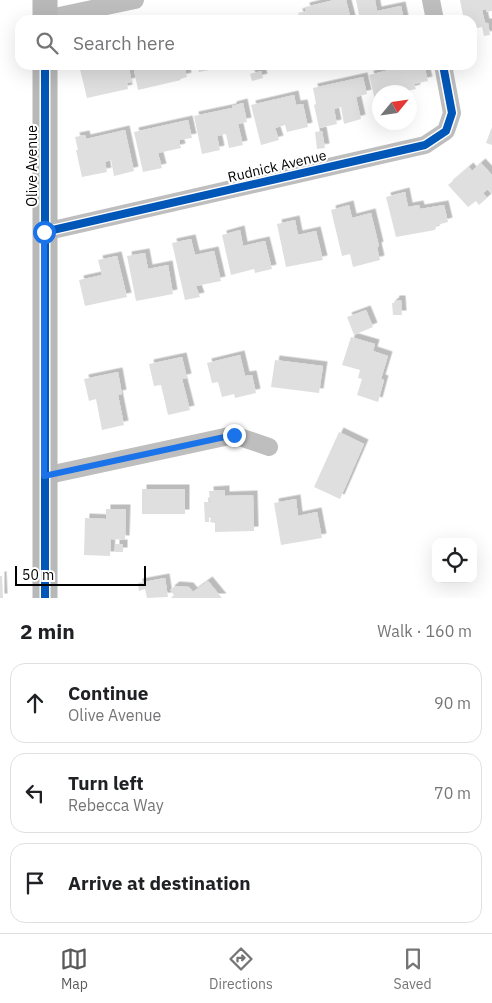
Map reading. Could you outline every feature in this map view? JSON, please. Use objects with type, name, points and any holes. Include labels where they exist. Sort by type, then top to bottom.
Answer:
[{"type":"street","points":[[45,13],[135,0]]},
{"type":"street","points":[[431,0],[434,15]]},
{"type":"street","name":"Olive Avenue","points":[[45,70],[45,598]]},
{"type":"street","name":"Rudnick Avenue","points":[[44,232],[425,145],[446,131],[452,113],[444,70]]},
{"type":"street","points":[[44,476],[234,435],[269,447]]},
{"type":"building","points":[[334,0],[346,0],[350,15],[299,15],[298,13],[306,11],[305,7]]},
{"type":"building","points":[[356,0],[375,0],[377,11],[401,6],[403,15],[359,15]]},
{"type":"building","points":[[460,0],[492,0],[492,11],[486,12],[486,9],[482,10],[485,23],[488,23],[490,35],[484,36],[482,27],[477,28],[477,15],[463,15]]},
{"type":"building","points":[[80,70],[129,70],[132,82],[127,83],[128,89],[87,98]]},
{"type":"building","points":[[134,70],[185,70],[187,77],[181,80],[138,90]]},
{"type":"building","points":[[389,70],[425,70],[428,81],[414,85],[372,85],[372,88],[369,75]]},
{"type":"building","points":[[261,71],[263,78],[252,81],[250,74]]},
{"type":"building","points":[[363,77],[367,94],[356,97],[361,119],[344,124],[341,107],[334,109],[337,124],[319,128],[314,105],[316,104],[313,88]]},
{"type":"building","points":[[294,95],[296,105],[303,104],[308,127],[287,132],[285,125],[275,128],[279,140],[261,145],[251,105]]},
{"type":"building","points":[[243,103],[247,122],[238,124],[243,145],[229,148],[226,134],[217,136],[220,150],[202,154],[194,116],[232,108],[232,106]]},
{"type":"building","points":[[188,120],[192,138],[179,140],[181,148],[158,153],[162,168],[143,172],[134,132]]},
{"type":"building","points":[[492,127],[492,145],[486,143]]},
{"type":"building","points":[[125,130],[134,171],[114,176],[111,160],[105,162],[107,172],[82,177],[75,137],[85,135],[86,139]]},
{"type":"building","points":[[322,131],[325,148],[317,149],[315,132]]},
{"type":"building","points":[[481,163],[492,175],[492,194],[488,189],[483,193],[487,198],[479,205],[476,201],[468,207],[448,185],[469,167],[472,171]]},
{"type":"building","points":[[405,192],[408,207],[419,205],[420,209],[444,205],[448,222],[437,225],[435,230],[396,237],[386,197]]},
{"type":"building","points":[[349,205],[352,218],[371,213],[379,246],[377,247],[380,260],[353,267],[350,254],[342,256],[331,210]]},
{"type":"building","points":[[295,220],[298,235],[316,231],[323,260],[286,267],[277,224]]},
{"type":"building","points":[[240,230],[243,246],[265,241],[272,269],[255,273],[254,269],[231,275],[222,235]]},
{"type":"building","points":[[191,239],[195,255],[214,251],[221,281],[196,286],[200,297],[185,300],[172,243]]},
{"type":"building","points":[[145,253],[148,269],[168,265],[173,294],[136,301],[127,256]]},
{"type":"building","points":[[117,256],[127,297],[85,306],[79,280],[102,275],[98,260]]},
{"type":"building","points":[[395,300],[401,300],[402,315],[393,315],[392,303]]},
{"type":"building","points":[[366,310],[373,327],[354,335],[347,317]]},
{"type":"building","points":[[351,337],[375,344],[373,351],[388,356],[381,379],[384,380],[378,402],[357,395],[362,379],[358,378],[360,370],[342,365]]},
{"type":"building","points":[[240,355],[245,376],[252,375],[256,393],[235,398],[234,394],[222,397],[218,382],[212,383],[207,363]]},
{"type":"building","points":[[182,357],[187,378],[182,379],[190,410],[168,415],[161,385],[154,386],[149,364]]},
{"type":"building","points":[[275,360],[323,366],[319,393],[271,387]]},
{"type":"building","points":[[118,372],[122,394],[118,395],[124,425],[102,430],[96,399],[89,401],[84,379]]},
{"type":"building","points":[[339,432],[364,444],[340,499],[314,487]]},
{"type":"building","points":[[142,489],[185,489],[185,514],[142,514]]},
{"type":"building","points":[[225,490],[225,496],[253,495],[254,531],[215,532],[215,523],[210,522],[211,516],[209,516],[209,522],[205,522],[204,502],[210,502],[209,491]]},
{"type":"building","points":[[296,499],[298,516],[317,512],[322,538],[281,545],[274,503]]},
{"type":"building","points":[[106,509],[126,509],[125,540],[111,539],[110,556],[84,555],[85,518],[106,519]]},
{"type":"building","points":[[115,544],[123,544],[123,552],[115,552]]},
{"type":"building","points":[[0,576],[2,576],[3,598],[0,598]]},
{"type":"building","points":[[165,578],[168,597],[147,598],[145,589],[139,591],[138,583]]},
{"type":"building","points":[[208,581],[222,598],[171,598],[174,595],[170,590],[175,586],[189,587],[193,592]]},
{"type":"cycle path","points":[[45,70],[45,598]]},
{"type":"cycle path","points":[[44,232],[425,145],[446,131],[452,113],[444,70]]},
{"type":"route","points":[[44,232],[44,476],[234,435]]}]
